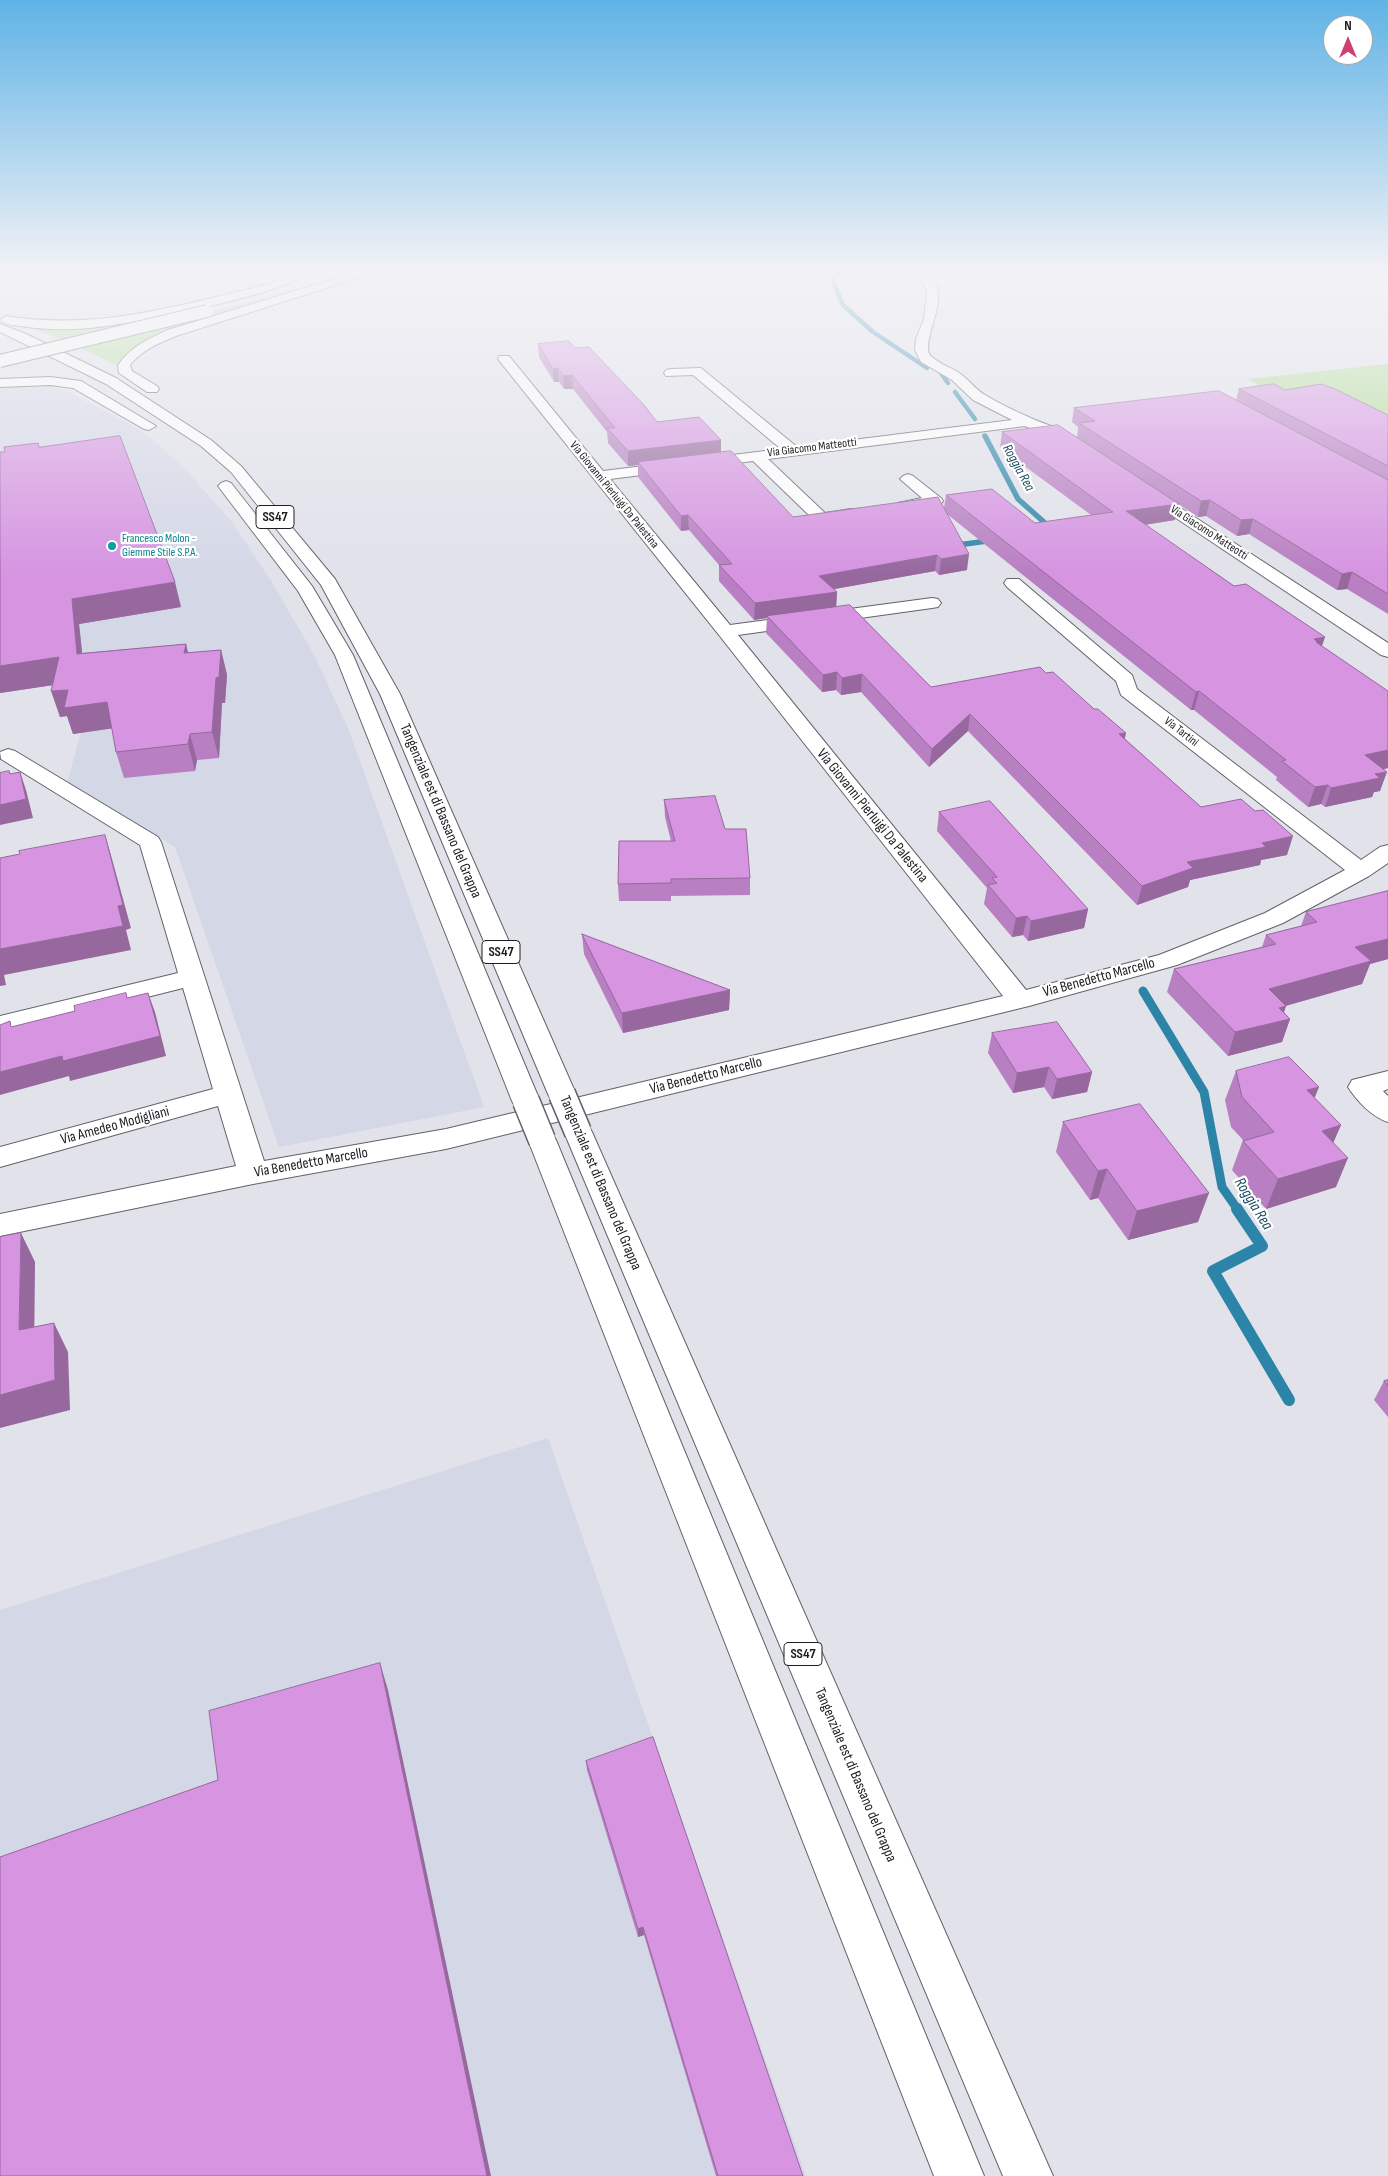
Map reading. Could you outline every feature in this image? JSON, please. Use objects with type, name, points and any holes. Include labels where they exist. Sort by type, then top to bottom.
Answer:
[{"type":"main road","points":[[0,382],[20,372]]},
{"type":"main road","name":"Tangenziale est di Bassano del Grappa","points":[[70,372],[171,433],[219,468],[329,583],[390,694],[562,1094],[560,1136],[959,2176]]},
{"type":"main road","name":"Tangenziale est di Bassano del Grappa","points":[[93,372],[112,381],[206,443],[219,468],[306,590],[344,655],[526,1101],[560,1136],[1028,2176]]},
{"type":"main road","points":[[126,372],[159,394]]},
{"type":"main road","name":"Via Giovanni Pierluigi Da Palestina","points":[[514,372],[725,631],[1020,1000]]},
{"type":"main road","points":[[671,373],[689,372]]},
{"type":"main road","points":[[697,372],[793,451]]},
{"type":"main road","name":"Via Giacomo Matteotti","points":[[948,372],[957,377],[978,397],[1027,422],[1061,436],[1083,450]]},
{"type":"main road","points":[[0,382],[50,381],[76,384],[151,428],[171,433]]},
{"type":"main road","name":"Via Giacomo Matteotti","points":[[598,476],[1027,422]]},
{"type":"main road","points":[[205,428],[226,446],[219,468]]},
{"type":"main road","points":[[756,456],[821,518],[864,512]]},
{"type":"main road","points":[[890,508],[935,501],[908,479]]},
{"type":"main road","name":"Via Giacomo Matteotti","points":[[1134,484],[1388,651]]},
{"type":"main road","name":"Via Tartini","points":[[1013,583],[1125,679],[1128,691],[1361,870]]},
{"type":"main road","points":[[725,631],[932,603]]},
{"type":"main road","points":[[8,755],[150,842],[253,1173]]},
{"type":"main road","points":[[103,838],[131,832]]},
{"type":"main road","name":"Via Benedetto Marcello","points":[[0,1225],[253,1173],[446,1139],[1020,1000],[1168,960],[1274,918],[1361,870],[1388,852]]},
{"type":"main road","points":[[0,1025],[192,978]]},
{"type":"main road","points":[[1388,1080],[1362,1087],[1388,1112]]},
{"type":"main road","name":"Via Amedeo Modigliani","points":[[0,1157],[229,1094]]},
{"type":"shaded area","points":[[23,384],[47,385],[63,389],[135,427],[158,444],[187,471],[231,521],[270,579],[313,653],[348,728],[484,1107],[279,1147],[175,847],[67,783],[97,673],[0,675],[0,386]]},
{"type":"shaded area","points":[[548,1438],[806,2176],[0,2176],[0,1610]]},
{"type":"green space","points":[[1317,372],[1388,372],[1388,452],[1247,379]]},
{"type":"building","points":[[560,372],[612,372],[644,405],[657,422],[699,417],[721,440],[628,451],[607,428],[615,428],[572,375],[563,376]]},
{"type":"building","points":[[1274,384],[1285,390],[1321,384],[1388,415],[1388,466],[1239,389]]},
{"type":"building","points":[[1219,391],[1388,480],[1388,594],[1352,572],[1342,574],[1253,519],[1241,520],[1210,500],[1201,501],[1079,423],[1095,421],[1074,408]]},
{"type":"building","points":[[1058,425],[1179,504],[1126,511],[1234,586],[1246,584],[1325,637],[1314,639],[1388,691],[1388,750],[1365,755],[1387,772],[1375,774],[1380,778],[1331,788],[1328,785],[1315,787],[1282,761],[1286,760],[1199,691],[1196,692],[946,495],[992,489],[1035,523],[1113,512],[1002,432]]},
{"type":"building","points":[[120,436],[175,582],[72,599],[77,654],[186,644],[184,653],[221,650],[219,677],[216,678],[212,732],[190,734],[188,744],[116,752],[107,702],[64,708],[68,690],[51,691],[59,657],[0,666],[0,452],[5,452],[4,447],[38,443],[39,447]]},
{"type":"building","points":[[731,451],[793,517],[938,497],[969,554],[941,559],[937,555],[819,576],[837,592],[755,603],[719,565],[732,564],[688,515],[681,516],[638,462]]},
{"type":"building","points":[[850,605],[931,687],[1040,667],[1046,673],[1053,672],[1094,709],[1098,709],[1126,733],[1119,734],[1201,807],[1241,799],[1255,811],[1263,810],[1293,836],[1262,843],[1266,847],[1187,862],[1193,868],[1142,886],[970,714],[932,749],[862,674],[842,678],[837,672],[823,675],[767,616]]},
{"type":"building","points":[[9,771],[10,774],[20,772],[26,799],[0,805],[0,773]]},
{"type":"building","points":[[715,796],[725,829],[746,829],[750,878],[671,879],[671,883],[618,884],[619,841],[675,841],[664,800]]},
{"type":"building","points":[[990,801],[1088,909],[1031,921],[1027,916],[1016,918],[988,885],[997,883],[992,878],[997,877],[939,812]]},
{"type":"building","points":[[105,835],[123,905],[118,906],[123,926],[0,949],[0,858],[20,854],[19,851]]},
{"type":"building","points":[[1388,891],[1388,939],[1355,947],[1371,961],[1269,989],[1286,1006],[1279,1008],[1290,1019],[1235,1032],[1174,969],[1276,944],[1266,935],[1317,922],[1306,912]]},
{"type":"building","points":[[582,934],[730,990],[622,1013]]},
{"type":"building","points":[[126,993],[127,998],[148,993],[160,1036],[63,1061],[62,1056],[0,1072],[0,1025],[10,1021],[11,1027],[75,1011],[74,1006]]},
{"type":"building","points":[[1057,1022],[1092,1072],[1057,1079],[1049,1067],[1017,1073],[992,1033]]},
{"type":"building","points":[[1289,1057],[1319,1087],[1307,1090],[1341,1125],[1322,1131],[1348,1158],[1278,1179],[1243,1141],[1274,1132],[1242,1097],[1236,1071]]},
{"type":"building","points":[[1140,1104],[1209,1193],[1137,1211],[1107,1169],[1098,1171],[1063,1122]]},
{"type":"building","points":[[21,1233],[19,1330],[54,1323],[55,1380],[0,1395],[0,1237]]},
{"type":"building","points":[[380,1663],[487,2176],[0,2176],[0,1857],[218,1780],[209,1711]]},
{"type":"building","points":[[653,1737],[803,2176],[718,2176],[643,1927],[638,1929],[586,1761]]},
{"type":"waterway","name":"Roggia Rea","points":[[941,373],[948,383]]},
{"type":"waterway","name":"Roggia Rea","points":[[955,392],[975,419]]},
{"type":"waterway","name":"Roggia Rea","points":[[985,436],[1018,499],[1054,531]]},
{"type":"waterway","name":"Roggia Rea","points":[[951,546],[994,540]]},
{"type":"waterway","name":"Roggia Rea","points":[[1143,991],[1204,1092],[1222,1187],[1238,1210]]},
{"type":"waterway","name":"Roggia Rea","points":[[1237,1209],[1262,1246],[1213,1271],[1289,1400]]},
{"type":"place","name":"Francesco Molon - Giemme Stile S.P.A.","points":[[112,546]]}]
